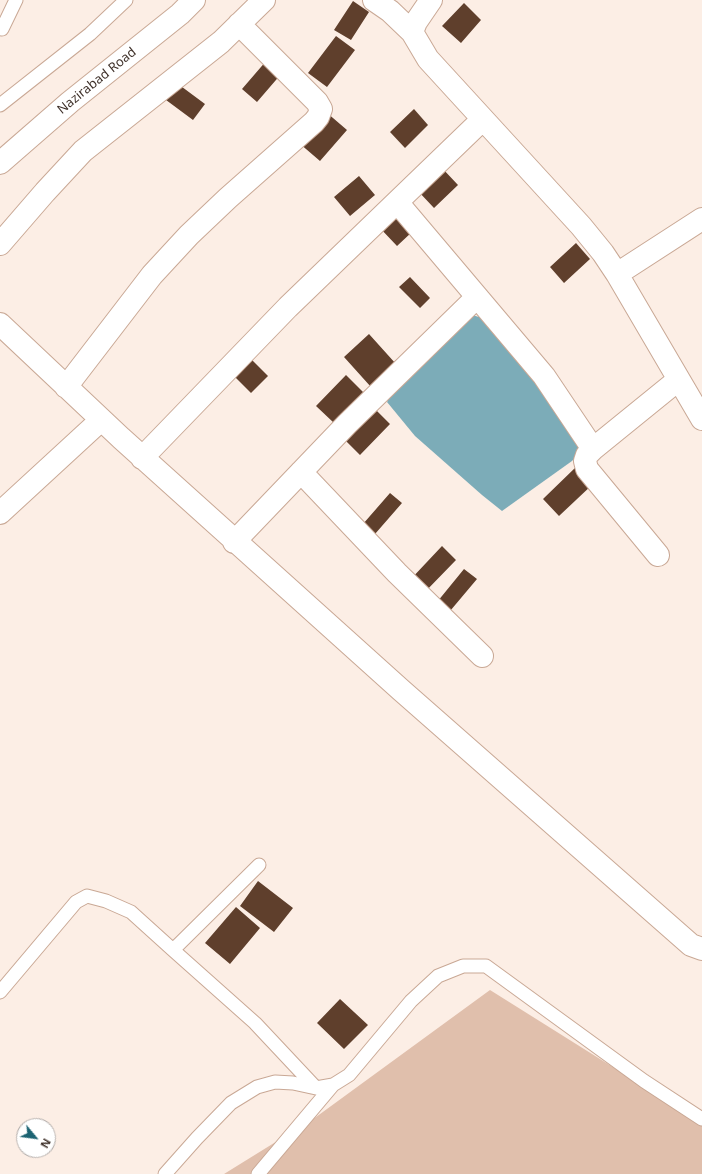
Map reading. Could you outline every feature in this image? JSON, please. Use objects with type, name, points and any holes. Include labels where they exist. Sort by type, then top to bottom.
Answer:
[{"type":"street","name":"Nazirabad Road","points":[[0,163],[70,102],[180,14],[194,0]]},
{"type":"street","points":[[0,244],[83,151],[221,42],[264,0]]},
{"type":"street","points":[[374,0],[390,11],[412,32],[428,59],[581,226],[603,253],[617,274],[702,419]]},
{"type":"street","points":[[412,32],[416,22],[431,0]]},
{"type":"street","points":[[66,387],[157,270],[189,235],[318,117],[321,109],[317,102],[239,24]]},
{"type":"street","points":[[142,458],[250,345],[483,119]]},
{"type":"street","points":[[397,202],[544,376],[593,449]]},
{"type":"street","points":[[617,274],[702,219]]},
{"type":"street","points":[[234,542],[347,424],[477,297]]},
{"type":"street","points":[[0,324],[101,420],[234,542],[607,872],[691,945],[702,949]]},
{"type":"street","points":[[658,554],[587,469],[585,461],[593,449],[678,380]]},
{"type":"street","points":[[0,513],[101,420]]},
{"type":"street","points":[[301,472],[397,573],[482,656]]},
{"type":"lane","points":[[2,29],[16,0]]},
{"type":"lane","points":[[0,105],[90,34],[126,0]]},
{"type":"lane","points":[[173,950],[259,865]]},
{"type":"lane","points":[[0,992],[76,902],[87,896],[106,901],[131,912],[255,1023],[316,1088]]},
{"type":"lane","points":[[166,1174],[197,1138],[231,1103],[257,1087],[275,1082],[316,1088],[333,1084],[349,1075],[411,1001],[438,976],[463,966],[486,966],[644,1081],[702,1118]]},
{"type":"lane","points":[[258,1174],[333,1084]]},
{"type":"shaded area","points":[[490,990],[702,1123],[702,1174],[224,1174],[316,1117]]},
{"type":"water","points":[[472,315],[486,319],[550,398],[583,449],[572,461],[502,511],[415,436],[387,402],[392,393]]},
{"type":"building","points":[[353,1],[369,12],[351,40],[334,30]]},
{"type":"building","points":[[464,3],[481,20],[461,43],[442,26]]},
{"type":"building","points":[[336,36],[355,50],[327,87],[308,73]]},
{"type":"building","points":[[267,60],[282,73],[257,102],[242,89]]},
{"type":"building","points":[[174,81],[205,104],[193,120],[162,97]]},
{"type":"building","points":[[414,109],[428,125],[405,148],[390,132]]},
{"type":"building","points":[[326,112],[347,130],[320,161],[299,143]]},
{"type":"building","points":[[442,168],[458,185],[434,208],[418,191]]},
{"type":"building","points":[[359,176],[375,195],[350,216],[334,197]]},
{"type":"building","points":[[393,213],[412,232],[397,246],[379,227]]},
{"type":"building","points":[[576,243],[590,259],[564,283],[550,267]]},
{"type":"building","points":[[410,277],[430,298],[420,308],[399,287]]},
{"type":"building","points":[[369,334],[396,364],[371,387],[344,357]]},
{"type":"building","points":[[247,355],[268,376],[251,393],[230,372]]},
{"type":"building","points":[[346,375],[364,393],[334,423],[316,406]]},
{"type":"building","points":[[376,410],[390,424],[360,455],[346,441]]},
{"type":"building","points":[[577,466],[593,484],[559,516],[543,499]]},
{"type":"building","points":[[390,493],[402,503],[375,534],[363,524]]},
{"type":"building","points":[[442,546],[456,560],[423,594],[410,580]]},
{"type":"building","points":[[464,569],[477,579],[445,617],[433,607]]},
{"type":"building","points":[[258,881],[293,908],[274,932],[240,906]]},
{"type":"building","points":[[236,907],[260,928],[230,964],[205,943]]},
{"type":"building","points":[[340,999],[368,1025],[344,1049],[317,1023]]}]
